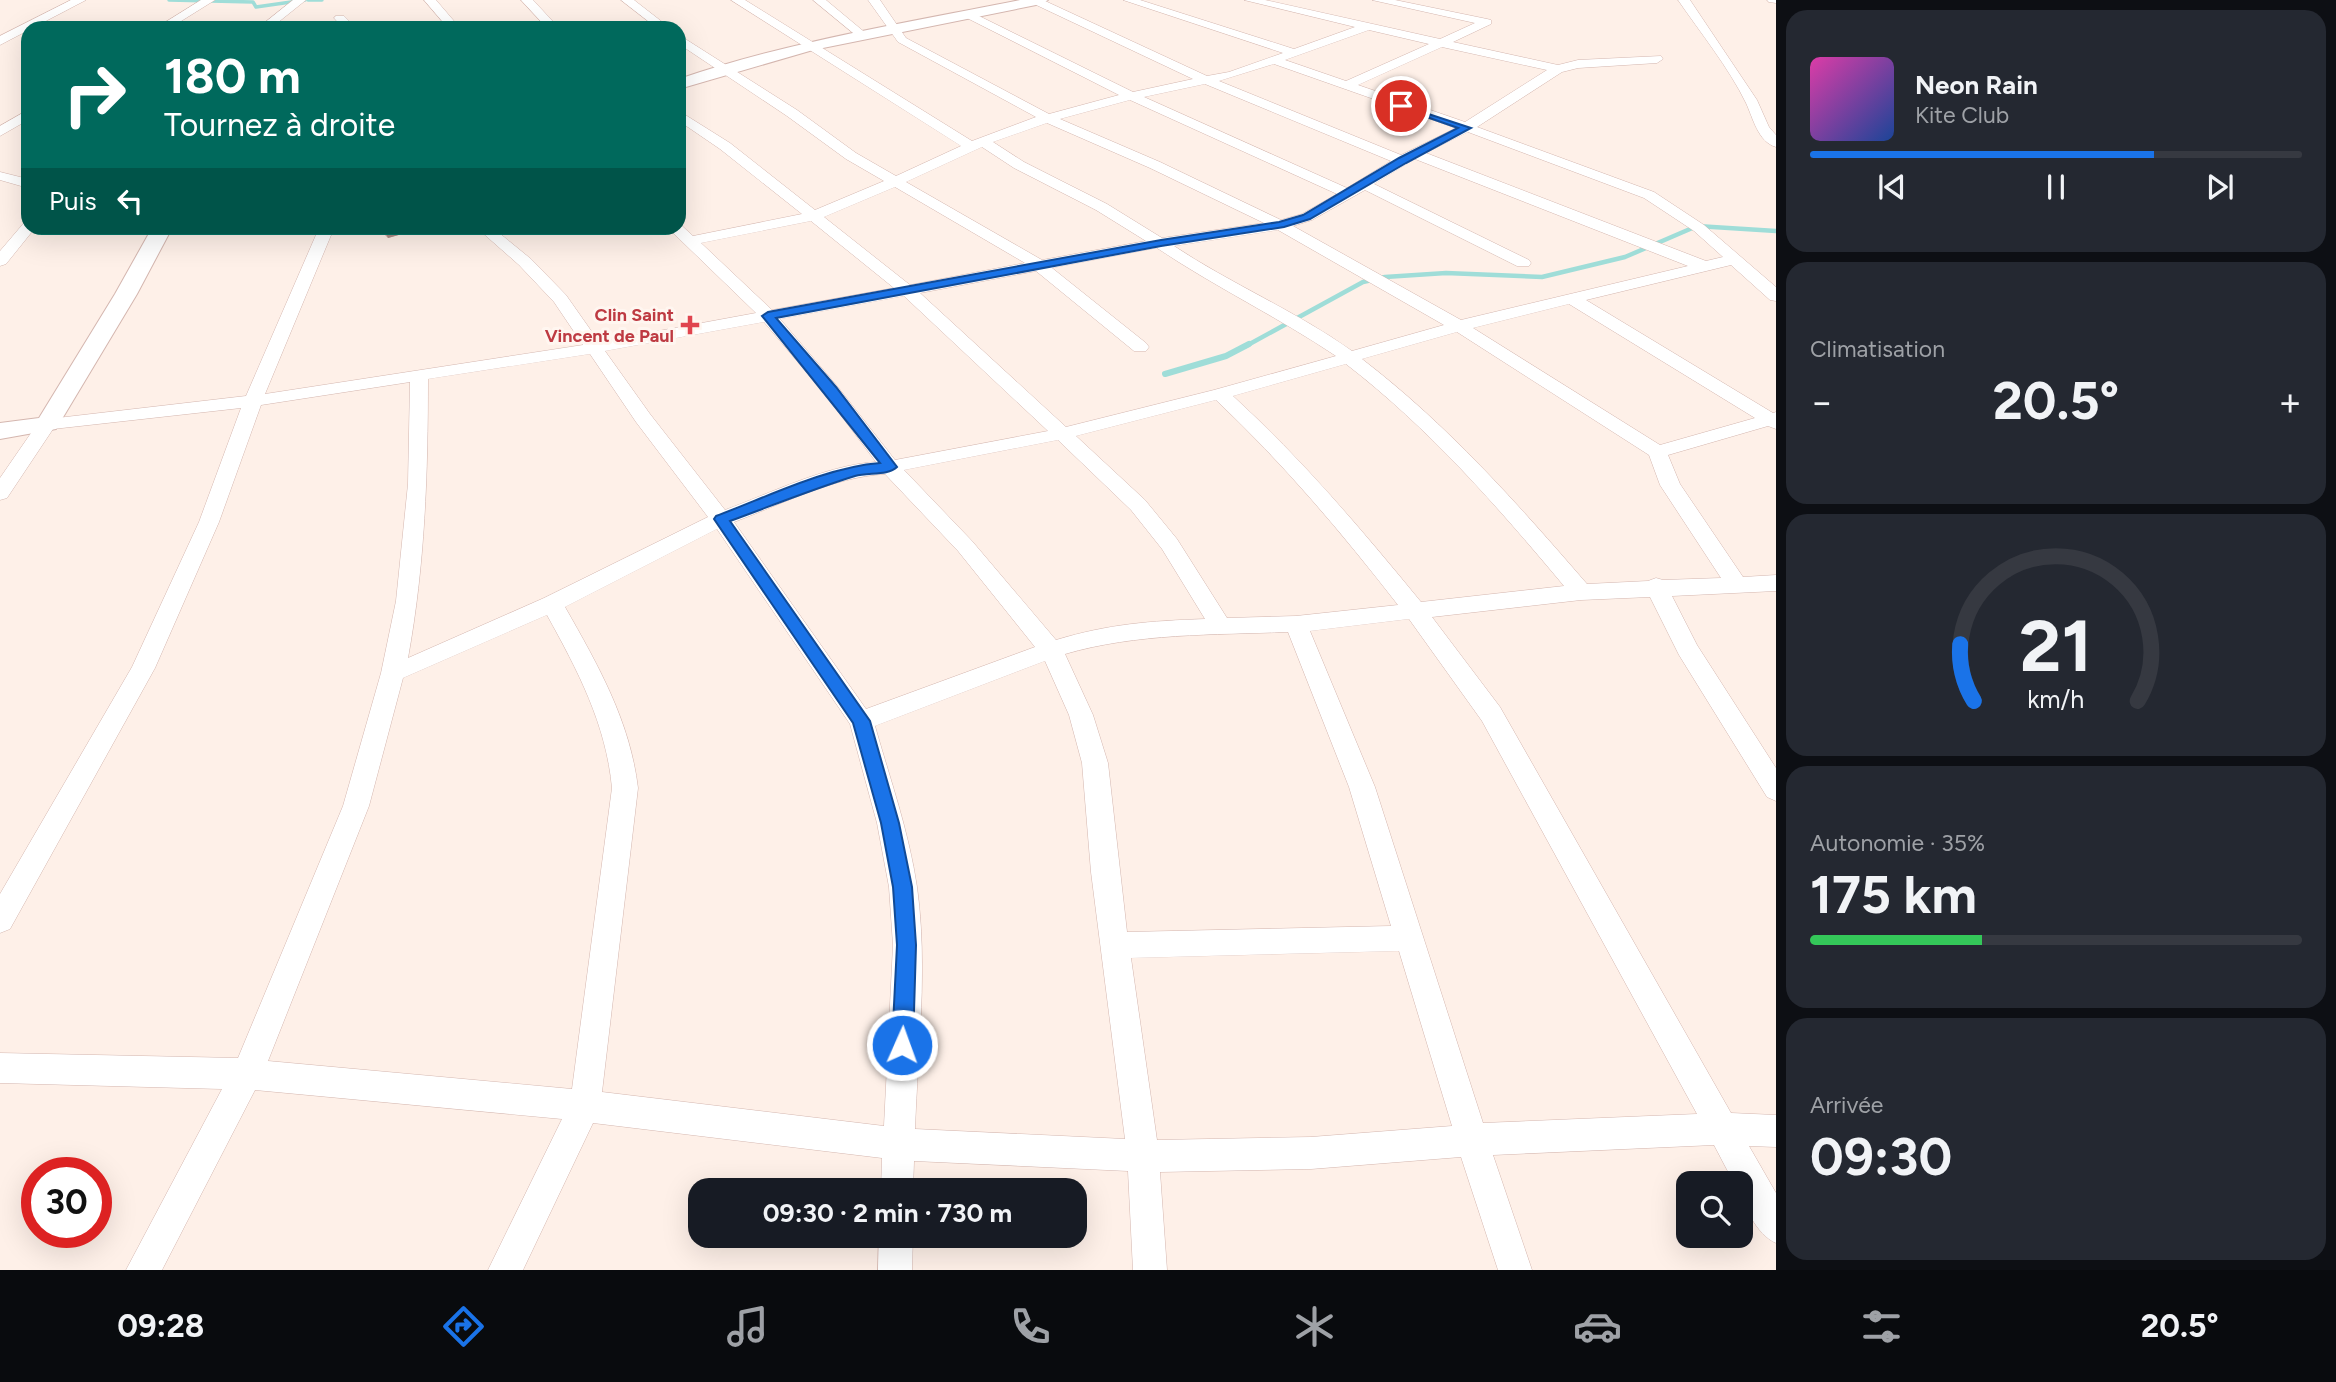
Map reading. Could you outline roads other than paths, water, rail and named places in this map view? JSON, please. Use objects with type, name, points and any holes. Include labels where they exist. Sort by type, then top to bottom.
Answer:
[{"type":"street","points":[[40,21],[80,0]]},
{"type":"street","points":[[174,21],[208,0]]},
{"type":"street","points":[[430,0],[448,21]]},
{"type":"street","points":[[527,0],[546,21]]},
{"type":"street","points":[[628,1],[644,0]]},
{"type":"street","points":[[737,0],[808,46],[977,143],[1085,198],[1218,281],[1294,322],[1374,376],[1461,453],[1581,592]]},
{"type":"street","points":[[818,0],[862,35]]},
{"type":"street","points":[[874,0],[902,40],[1047,118],[1155,165],[1280,225],[1459,326],[1657,452],[1677,496],[1738,586]]},
{"type":"street","points":[[1129,0],[1296,54]]},
{"type":"street","points":[[1251,0],[1558,69]]},
{"type":"street","points":[[1346,86],[1487,22],[1438,6],[1378,0]]},
{"type":"street","points":[[1684,0],[1751,100],[1763,128],[1776,143]]},
{"type":"street","points":[[273,21],[299,1]]},
{"type":"street","points":[[628,1],[655,21]]},
{"type":"street","points":[[686,82],[721,69],[808,46],[1029,1],[1205,80],[1706,267]]},
{"type":"street","points":[[38,8],[64,9]]},
{"type":"street","points":[[969,15],[1131,96],[1348,194]]},
{"type":"street","points":[[340,18],[343,21]]},
{"type":"street","points":[[686,233],[814,216],[977,143],[1047,118],[1276,61],[1366,27]]},
{"type":"street","points":[[0,41],[21,30]]},
{"type":"street","points":[[686,44],[792,113],[851,156],[1039,265],[1140,347]]},
{"type":"street","points":[[0,430],[254,401],[596,348],[1161,243],[1280,225],[1307,217],[1408,157],[1466,128],[1558,69],[1578,64],[1657,59]]},
{"type":"street","points":[[1276,61],[1649,195],[1671,206],[1697,226],[1776,296]]},
{"type":"street","points":[[0,132],[21,118]]},
{"type":"street","points":[[686,120],[725,146],[906,290],[1138,505],[1170,544],[1220,625]]},
{"type":"street","points":[[0,176],[21,182]]},
{"type":"street","points":[[1364,184],[1524,263]]},
{"type":"street","points":[[0,261],[21,235]]},
{"type":"street","points":[[0,494],[47,424],[127,294],[158,235]]},
{"type":"street","points":[[0,920],[143,668],[209,522],[254,401],[323,235]]},
{"type":"street","points":[[492,235],[525,262],[560,299],[643,418],[721,519],[861,721],[890,823],[903,887],[906,945],[897,1178]]},
{"type":"street","points":[[683,235],[768,316],[831,390],[890,467],[965,546],[1051,650],[1081,715],[1095,763],[1115,945],[1143,1157],[1150,1270]]},
{"type":"street","points":[[393,673],[552,604],[721,519],[842,475],[862,469],[890,467],[1061,434],[1220,394],[1459,326],[1736,259]]},
{"type":"street","points":[[1573,300],[1775,420]]},
{"type":"street","points":[[143,1270],[247,1074],[356,806],[393,673],[407,601],[416,497],[419,376]]},
{"type":"street","points":[[1220,394],[1272,442],[1358,539],[1415,609],[1491,714],[1776,1226]]},
{"type":"street","points":[[1657,452],[1775,420]]},
{"type":"street","points":[[861,721],[1051,650],[1135,630],[1296,624],[1581,592],[1656,586],[1776,583]]},
{"type":"street","points":[[1656,586],[1687,649],[1776,790]]},
{"type":"street","points":[[505,1270],[585,1106],[625,788],[624,759],[600,692],[552,604]]},
{"type":"street","points":[[1296,624],[1362,787],[1515,1270]]},
{"type":"street","points":[[1115,945],[1409,937]]},
{"type":"street","points":[[0,1068],[247,1074],[585,1106],[898,1144],[1143,1157],[1311,1153],[1472,1140],[1720,1129],[1776,1130]]},
{"type":"street","points":[[895,1270],[896,1248]]},
{"type":"waterway","points":[[169,0],[253,2],[256,7],[305,0]]},
{"type":"waterway","points":[[308,0],[322,0]]},
{"type":"waterway","points":[[1246,346],[1363,282],[1385,277],[1446,273],[1542,277],[1625,257],[1697,226],[1776,231]]},
{"type":"waterway","points":[[1165,374],[1226,356],[1249,344]]},
{"type":"place","name":"Clin Saint Vincent de Paul","points":[[690,325]]}]
